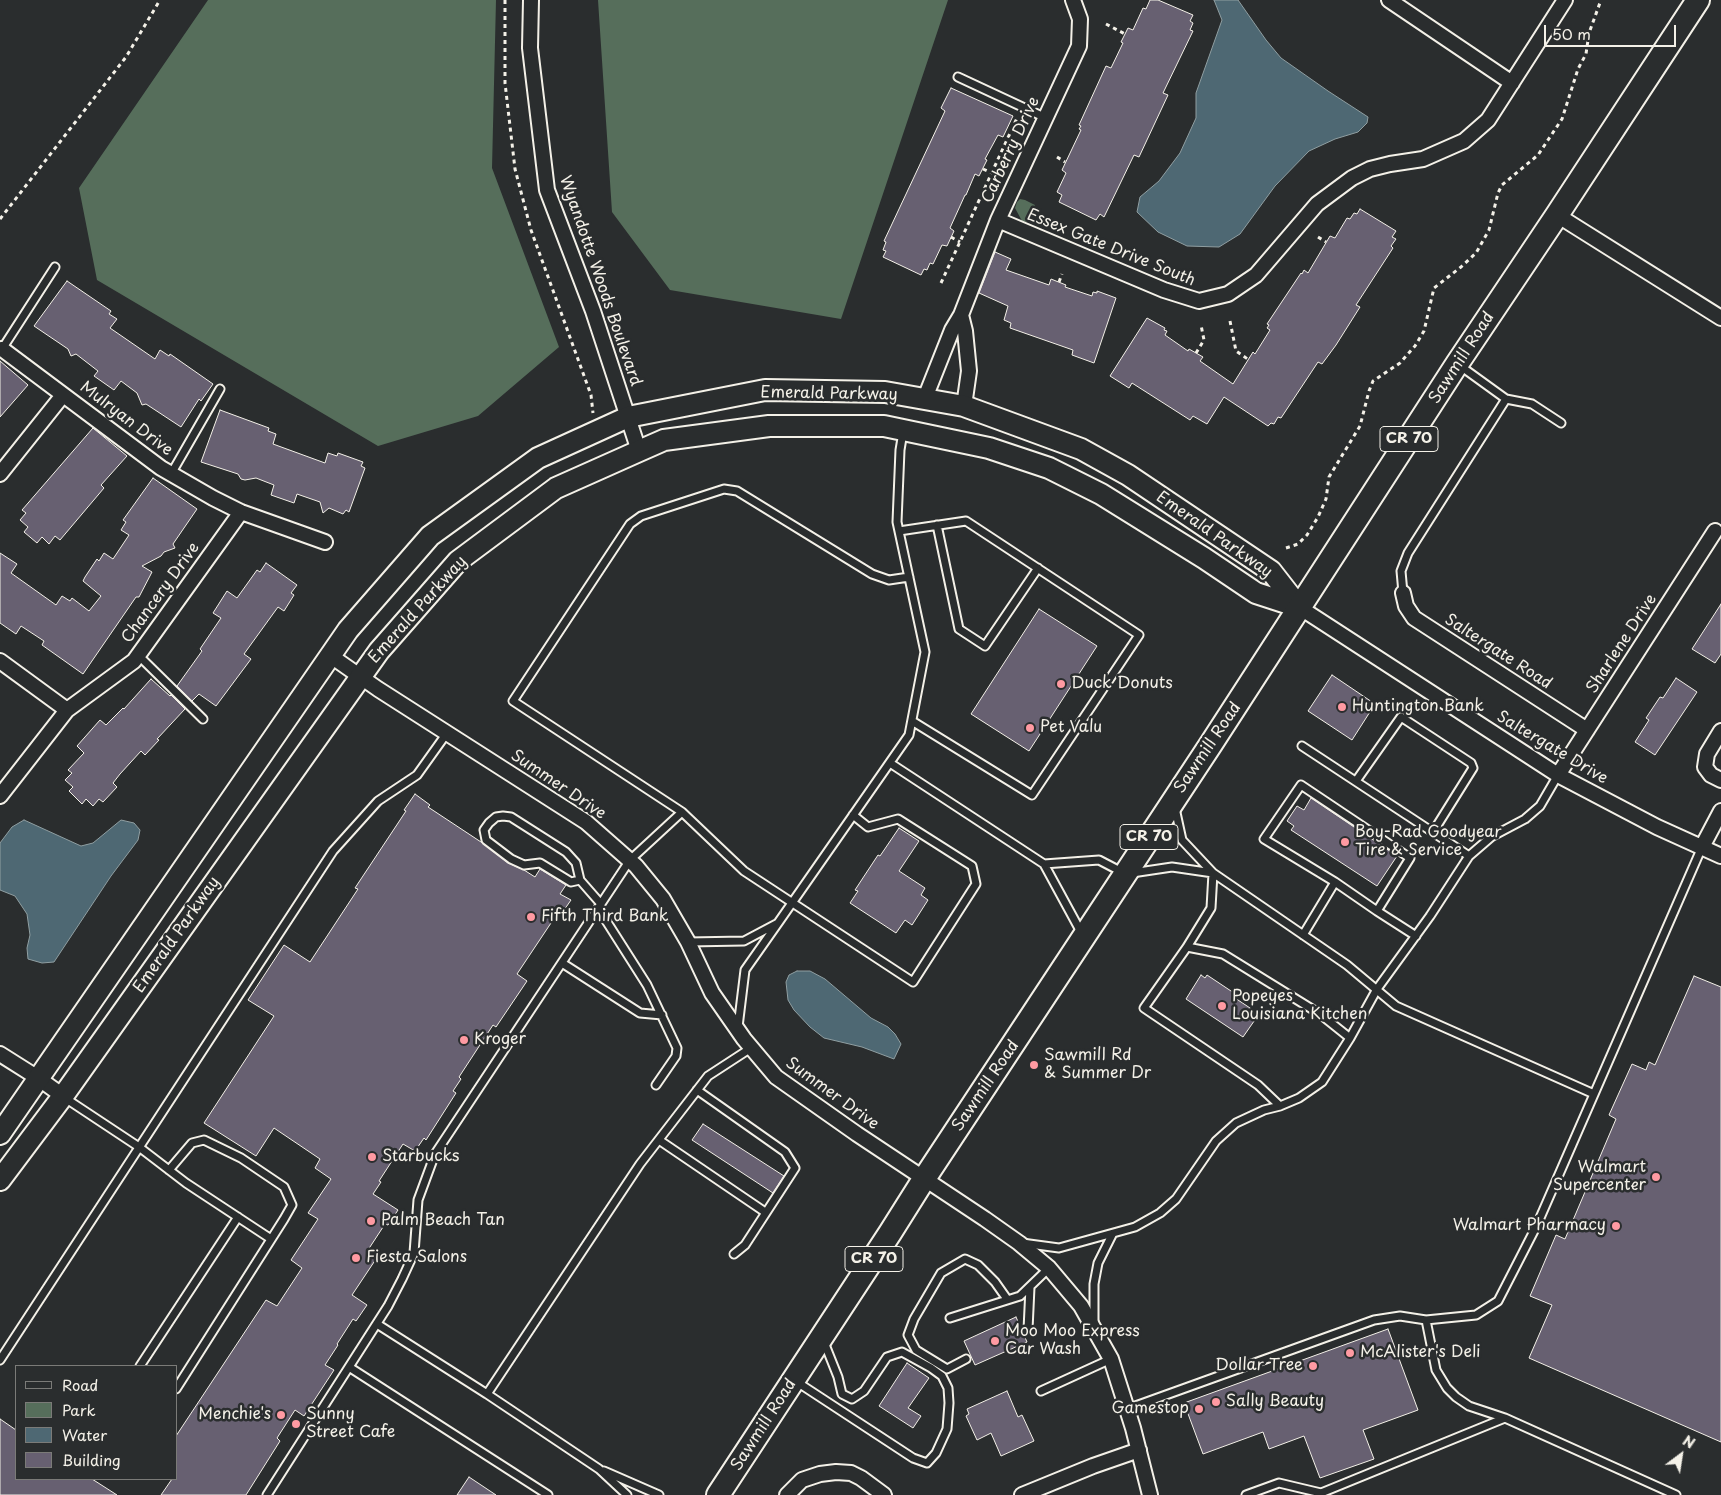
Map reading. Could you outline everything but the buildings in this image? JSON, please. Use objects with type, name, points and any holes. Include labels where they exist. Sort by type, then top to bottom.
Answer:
[{"type":"main road","name":"Sawmill Road","points":[[718,1495],[1698,0]]},
{"type":"main road","name":"Emerald Parkway","points":[[0,1134],[348,630],[430,536],[538,458],[628,417],[765,390],[885,392],[964,406],[1081,449],[1128,475],[1271,571],[1299,607]]},
{"type":"main road","name":"Emerald Parkway","points":[[0,1180],[63,1096],[379,651],[458,561],[556,488],[639,451],[664,440],[770,426],[884,426],[989,448],[1049,468],[1102,494],[1256,593],[1299,607]]},
{"type":"street","name":"Wyandotte Woods Boulevard","points":[[531,0],[530,48],[547,190],[593,311],[639,451]]},
{"type":"street","name":"Carberry Drive","points":[[925,398],[952,330],[961,315],[998,220],[1080,46],[1080,19],[1073,0]]},
{"type":"street","points":[[1389,0],[1512,83]]},
{"type":"street","name":"Essex Gate Drive South","points":[[998,220],[1164,290],[1198,301],[1228,294],[1256,275],[1317,204],[1352,178],[1370,169],[1423,159],[1464,141],[1488,120],[1565,0]]},
{"type":"street","points":[[1557,215],[1721,318]]},
{"type":"street","points":[[961,315],[966,338],[969,372],[964,406]]},
{"type":"street","name":"Mulryan Drive","points":[[2,348],[160,468],[241,512],[325,542]]},
{"type":"street","points":[[0,474],[63,395]]},
{"type":"street","name":"Chancery Drive","points":[[0,796],[68,710],[134,661],[241,512]]},
{"type":"street","name":"Sharlene Drive","points":[[1558,775],[1715,531]]},
{"type":"street","name":"Saltergate Road","points":[[1403,593],[1406,606],[1414,618],[1586,730]]},
{"type":"street","name":"Saltergate Drive","points":[[1299,607],[1558,775],[1657,827],[1721,856]]},
{"type":"street","name":"Summer Drive","points":[[330,656],[586,822],[630,860],[663,899],[688,942],[712,993],[737,1029],[776,1077],[857,1134],[985,1218],[1049,1268],[1082,1306],[1110,1359],[1139,1450],[1150,1495]]},
{"type":"street","points":[[0,661],[68,710]]},
{"type":"street","points":[[1721,731],[1707,754],[1705,767],[1711,775],[1721,780]]},
{"type":"street","points":[[1702,847],[1721,810]]},
{"type":"street","points":[[0,1054],[63,1096]]},
{"type":"street","points":[[1022,1495],[1092,1466],[1139,1450]]},
{"type":"street","points":[[786,1495],[802,1480],[820,1474],[836,1472],[851,1473],[884,1495]]},
{"type":"lane","points":[[958,77],[1046,118]]},
{"type":"lane","name":"Mulryan Drive","points":[[2,348],[55,267]]},
{"type":"lane","points":[[1458,364],[1506,400],[1532,404],[1561,424]]},
{"type":"lane","points":[[171,474],[220,389]]},
{"type":"lane","points":[[1403,593],[1401,571],[1408,554],[1506,400]]},
{"type":"lane","points":[[737,1029],[746,970],[909,735],[925,652],[897,522],[900,450],[903,430]]},
{"type":"lane","points":[[853,815],[868,827],[898,819],[972,866],[976,884],[913,982],[744,871],[682,812],[513,701],[630,524],[641,516],[724,489],[737,491],[872,574],[888,580],[909,577]]},
{"type":"lane","points":[[899,531],[966,521],[1139,635],[1032,795],[912,721]]},
{"type":"lane","points":[[937,525],[959,628],[985,646],[1038,568]]},
{"type":"lane","points":[[138,655],[203,719]]},
{"type":"lane","points":[[1356,781],[1401,717],[1471,763],[1473,768],[1433,832]]},
{"type":"lane","points":[[0,1360],[334,851],[378,801],[417,775],[447,733]]},
{"type":"lane","points":[[1302,746],[1469,856]]},
{"type":"lane","points":[[890,763],[1044,864],[1084,937]]},
{"type":"lane","points":[[1019,1243],[1059,1248],[1135,1227],[1160,1213],[1176,1199],[1216,1141],[1236,1123],[1264,1110],[1299,1098],[1322,1082],[1350,1038],[1377,989],[1416,936],[1469,856],[1491,837],[1525,820],[1540,806],[1558,775]]},
{"type":"lane","points":[[1377,911],[1410,858],[1301,785],[1264,839],[1335,882],[1377,911],[1416,936]]},
{"type":"lane","points":[[1173,800],[1182,840],[1213,873],[1347,965],[1396,1006],[1594,1094]]},
{"type":"lane","points":[[267,1495],[388,1306],[414,1253],[418,1200],[435,1154],[630,860],[682,812]]},
{"type":"lane","points":[[580,880],[571,882],[540,863],[524,865],[512,859],[486,840],[484,830],[496,817],[511,817],[566,852],[576,863],[580,880],[599,906],[646,985],[678,1048],[676,1056],[656,1085]]},
{"type":"lane","points":[[1127,1410],[1374,1320],[1400,1316],[1426,1320],[1476,1316],[1498,1301],[1536,1227],[1702,847]]},
{"type":"lane","points":[[1044,864],[1100,860],[1124,874],[1172,867],[1213,873]]},
{"type":"lane","points":[[1213,873],[1211,908],[1187,947],[1144,1008],[1258,1085],[1280,1106]]},
{"type":"lane","points":[[1303,935],[1335,882]]},
{"type":"lane","points":[[688,942],[744,941],[778,923]]},
{"type":"lane","points":[[1187,947],[1223,954],[1320,1014],[1350,1038]]},
{"type":"lane","points":[[562,963],[640,1013],[662,1016]]},
{"type":"lane","points":[[487,1394],[640,1164],[708,1076],[752,1048]]},
{"type":"lane","points":[[697,1090],[785,1152],[794,1168],[745,1245],[734,1254]]},
{"type":"lane","points":[[63,1096],[271,1239]]},
{"type":"lane","points":[[169,1170],[192,1143],[204,1140],[241,1158],[284,1187],[292,1205],[178,1386]]},
{"type":"lane","points":[[659,1140],[765,1212]]},
{"type":"lane","points":[[141,1365],[238,1217]]},
{"type":"lane","points":[[1094,1327],[1095,1277],[1098,1263],[1112,1234]]},
{"type":"lane","points":[[966,1359],[946,1369],[916,1350],[908,1335],[914,1319],[941,1274],[965,1259],[978,1265],[995,1282],[1007,1300]]},
{"type":"lane","points":[[950,1318],[1020,1296],[1049,1268]]},
{"type":"lane","points":[[1028,1330],[1030,1287]]},
{"type":"lane","points":[[1426,1320],[1436,1370],[1447,1388],[1456,1397],[1469,1406],[1505,1418],[1676,1495]]},
{"type":"lane","points":[[377,1324],[487,1394],[599,1469],[627,1495]]},
{"type":"lane","points":[[794,1380],[913,1458],[928,1463],[936,1454],[947,1429],[948,1388],[942,1376],[902,1352],[886,1357],[864,1391],[852,1400],[842,1394],[838,1377],[822,1338]]},
{"type":"lane","points":[[1041,1391],[1110,1359]]},
{"type":"lane","points":[[349,1367],[548,1495]]},
{"type":"lane","points":[[1246,1495],[1279,1483],[1321,1493],[1505,1418]]},
{"type":"lane","points":[[599,1469],[659,1495]]},
{"type":"path","points":[[0,219],[126,57],[160,0]]},
{"type":"path","points":[[505,0],[505,83],[515,169],[531,230],[591,395],[593,413]]},
{"type":"path","points":[[1286,548],[1298,544],[1307,535],[1318,517],[1326,498],[1329,478],[1360,426],[1373,381],[1400,363],[1414,346],[1424,331],[1434,288],[1476,253],[1489,230],[1498,193],[1502,185],[1538,155],[1562,119],[1578,69],[1586,54],[1589,33],[1600,0]]},
{"type":"path","points":[[1106,24],[1125,34]]},
{"type":"path","points":[[941,283],[1017,118]]},
{"type":"path","points":[[1057,157],[1065,162]]},
{"type":"path","points":[[983,169],[992,173]]},
{"type":"path","points":[[951,237],[960,242]]},
{"type":"path","points":[[1318,237],[1326,242]]},
{"type":"path","points":[[1058,282],[1062,274]]},
{"type":"path","points":[[1230,321],[1236,352],[1249,360]]},
{"type":"path","points":[[1196,353],[1204,340],[1201,325]]},
{"type":"green space","points":[[208,0],[496,0],[492,168],[559,347],[478,416],[378,446],[97,280],[79,188]]},
{"type":"green space","points":[[598,0],[948,0],[841,319],[670,290],[612,212]]},
{"type":"green space","points":[[1020,199],[1035,205],[1027,222],[1022,221],[1015,208]]},
{"type":"water","points":[[1214,0],[1238,0],[1281,58],[1368,117],[1367,123],[1358,132],[1335,139],[1309,151],[1275,186],[1240,234],[1219,247],[1187,246],[1158,232],[1137,212],[1140,197],[1159,181],[1180,153],[1196,118],[1196,93],[1222,20]]},
{"type":"water","points":[[24,820],[81,846],[93,843],[121,820],[134,823],[140,830],[138,840],[111,876],[54,962],[42,963],[28,959],[27,948],[30,935],[27,914],[15,896],[0,890],[0,843],[12,827]]},
{"type":"water","points":[[797,971],[810,971],[825,979],[871,1018],[888,1027],[901,1044],[894,1059],[862,1047],[824,1038],[810,1027],[794,1010],[788,1000],[786,982],[789,975]]},
{"type":"place","name":"Duck Donuts","points":[[1061,684]]},
{"type":"place","name":"Huntington Bank","points":[[1342,707]]},
{"type":"place","name":"Pet Valu","points":[[1030,728]]},
{"type":"place","name":"Boy-Rad Goodyear Tire & Service","points":[[1345,842]]},
{"type":"place","name":"Fifth Third Bank","points":[[531,917]]},
{"type":"place","name":"Popeyes Louisiana Kitchen","points":[[1222,1006]]},
{"type":"place","name":"Kroger","points":[[464,1040]]},
{"type":"place","name":"Sawmill Rd & Summer Dr","points":[[1034,1065]]},
{"type":"place","name":"Starbucks","points":[[372,1157]]},
{"type":"place","name":"Walmart Supercenter","points":[[1656,1177]]},
{"type":"place","name":"Palm Beach Tan","points":[[371,1221]]},
{"type":"place","name":"Walmart Pharmacy","points":[[1616,1226]]},
{"type":"place","name":"Fiesta Salons","points":[[356,1258]]},
{"type":"place","name":"Moo Moo Express Car Wash","points":[[995,1341]]},
{"type":"place","name":"McAlister's Deli","points":[[1350,1353]]},
{"type":"place","name":"Dollar Tree","points":[[1313,1366]]},
{"type":"place","name":"Sally Beauty","points":[[1216,1402]]},
{"type":"place","name":"Gamestop","points":[[1199,1409]]},
{"type":"place","name":"Menchie's","points":[[281,1415]]},
{"type":"place","name":"Sunny Street Cafe","points":[[296,1424]]}]
